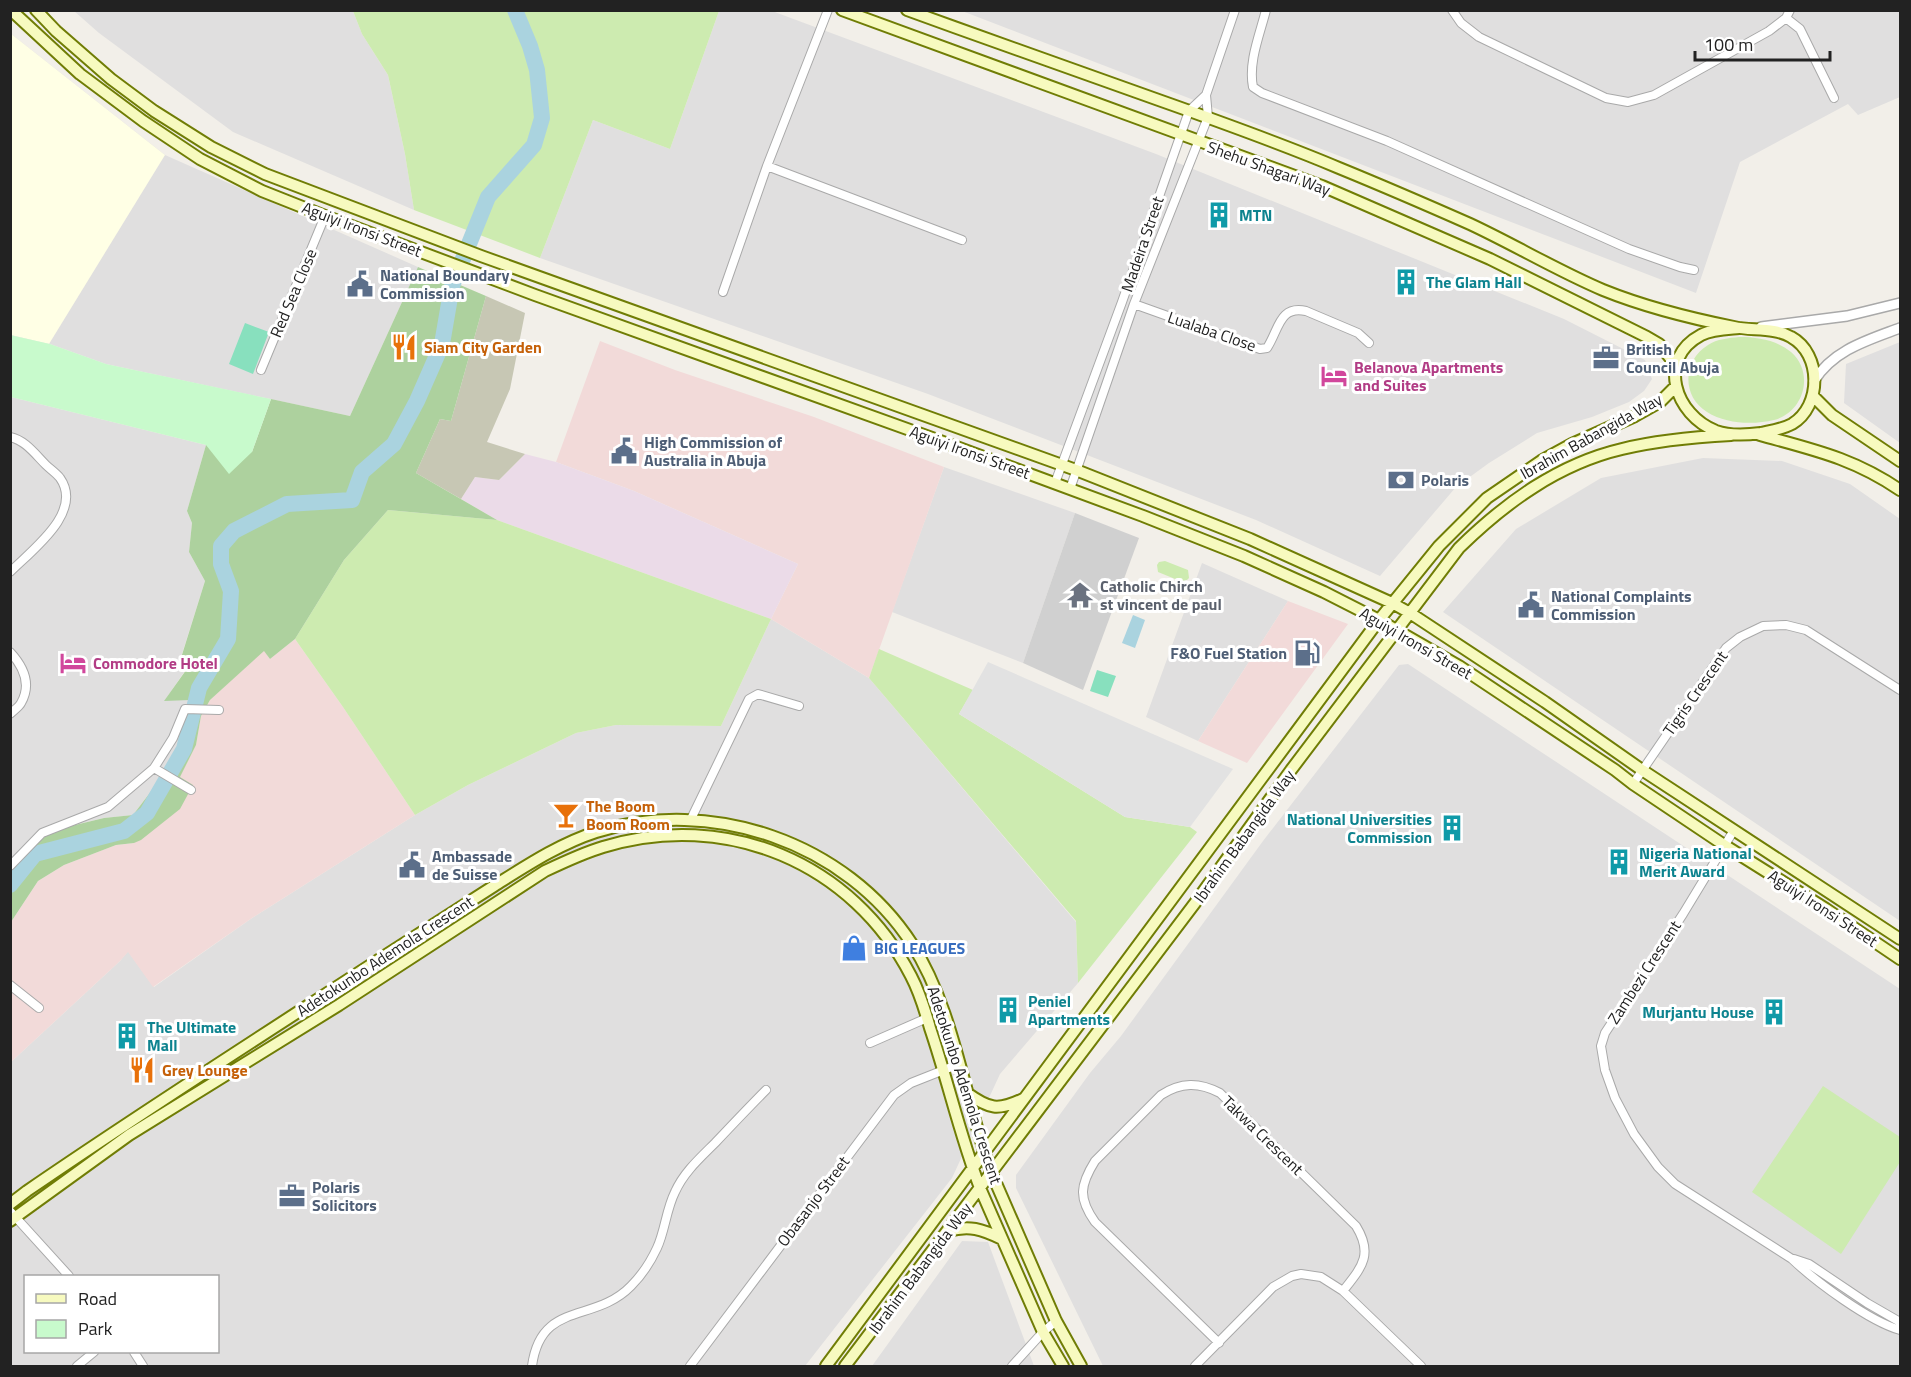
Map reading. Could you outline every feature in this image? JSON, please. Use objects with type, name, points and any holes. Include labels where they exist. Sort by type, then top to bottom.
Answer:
[{"type":"main road","name":"Aguiyi Ironsi Street","points":[[11,10],[80,74],[142,121],[200,159],[262,191],[535,295],[1055,483],[1244,556],[1324,592],[1379,620],[1459,666],[1724,845],[1900,959]]},
{"type":"main road","name":"Aguiyi Ironsi Street","points":[[36,10],[56,31],[111,79],[154,111],[211,147],[264,174],[481,256],[1076,470],[1250,539],[1392,603],[1545,702],[1642,770],[1900,939]]},
{"type":"main road","name":"Shehu Shagari Way","points":[[842,10],[1322,186],[1490,259],[1647,337],[1659,344],[1676,365]]},
{"type":"main road","name":"Shehu Shagari Way","points":[[907,10],[1208,117],[1336,167],[1470,225],[1600,288],[1651,307],[1744,328]]},
{"type":"main road","points":[[1744,328],[1778,332],[1790,336],[1800,344],[1812,365],[1813,396],[1806,412],[1791,424],[1772,431],[1731,435],[1715,430],[1688,411],[1675,387],[1674,377],[1676,365],[1689,344],[1701,335],[1716,330],[1744,328]]},
{"type":"main road","name":"Ibrahim Babangida Way","points":[[826,1366],[1379,620],[1439,546],[1487,498],[1541,461],[1572,444],[1635,416],[1660,402],[1675,387]]},
{"type":"main road","points":[[1813,396],[1832,415],[1900,461]]},
{"type":"main road","points":[[1754,434],[1839,457],[1864,468],[1900,490]]},
{"type":"main road","name":"Ibrahim Babangida Way","points":[[845,1366],[992,1174],[1435,578],[1459,549],[1500,511],[1543,481],[1581,462],[1621,449],[1692,437],[1731,435]]},
{"type":"main road","name":"Adetokunbo Ademola Crescent","points":[[10,1204],[201,1073],[536,860],[574,840],[597,832],[645,823],[691,819],[740,827],[808,851],[832,865],[867,892],[911,943],[935,990],[992,1174],[1056,1321],[1081,1366]]},
{"type":"main road","name":"Adetokunbo Ademola Crescent","points":[[12,1217],[129,1135],[339,1005],[545,871],[579,855],[622,842],[672,835],[726,839],[771,851],[811,869],[846,893],[889,939],[912,978],[927,1018],[980,1188],[1043,1332],[1062,1366]]},
{"type":"main road","points":[[968,1093],[991,1107],[1010,1106],[1026,1098]]},
{"type":"main road","points":[[948,1231],[975,1228],[1002,1239]]},
{"type":"street","points":[[723,292],[767,166],[828,10]]},
{"type":"street","name":"Madeira Street","points":[[1055,483],[1122,303],[1189,111],[1206,95],[1235,10]]},
{"type":"street","points":[[1266,10],[1253,62],[1252,80],[1253,87],[1262,93],[1387,141],[1629,249],[1694,270]]},
{"type":"street","points":[[1452,10],[1461,23],[1479,38],[1606,98],[1628,102],[1654,95],[1769,31],[1788,14],[1800,29],[1834,98]]},
{"type":"street","points":[[1070,489],[1134,304],[1208,117],[1206,95]]},
{"type":"street","points":[[767,166],[962,240]]},
{"type":"street","name":"Red Sea Close","points":[[261,370],[325,216]]},
{"type":"street","points":[[1744,328],[1847,316],[1900,303]]},
{"type":"street","name":"Lualaba Close","points":[[1134,304],[1260,349],[1267,348],[1284,315],[1298,309],[1358,333],[1369,343]]},
{"type":"street","points":[[1814,381],[1820,372],[1844,351],[1900,328]]},
{"type":"street","points":[[10,436],[20,439],[60,478],[65,492],[65,508],[58,523],[10,572]]},
{"type":"street","name":"Tigris Crescent","points":[[1633,784],[1726,648],[1740,637],[1763,626],[1786,625],[1806,630],[1900,690]]},
{"type":"street","points":[[10,652],[22,665],[26,684],[21,703],[10,714]]},
{"type":"street","points":[[691,819],[749,699],[758,694],[799,706]]},
{"type":"street","points":[[10,866],[42,833],[108,807],[154,768],[173,738],[185,709],[219,710]]},
{"type":"street","points":[[154,768],[191,790]]},
{"type":"street","name":"Zambezi Crescent","points":[[1734,830],[1683,914],[1605,1033],[1601,1046],[1605,1070],[1615,1098],[1634,1134],[1658,1167],[1676,1184],[1792,1259],[1805,1271],[1863,1312],[1900,1330]]},
{"type":"street","points":[[10,985],[39,1008]]},
{"type":"street","points":[[870,1043],[927,1018]]},
{"type":"street","name":"Obasanjo Street","points":[[690,1366],[894,1095],[911,1083],[959,1064]]},
{"type":"street","name":"Takwa Crescent","points":[[1219,1343],[1095,1222],[1086,1210],[1083,1196],[1083,1186],[1095,1161],[1161,1095],[1171,1089],[1195,1084],[1208,1087],[1220,1094],[1356,1226],[1365,1246],[1365,1258],[1361,1268],[1343,1291]]},
{"type":"street","points":[[531,1366],[537,1344],[544,1330],[558,1320],[619,1297],[631,1286],[657,1248],[674,1192],[688,1171],[766,1090]]},
{"type":"street","points":[[12,1217],[68,1275]]},
{"type":"street","name":"Zambezi Crescent","points":[[1792,1259],[1809,1264],[1900,1322]]},
{"type":"street","points":[[1195,1366],[1273,1287],[1292,1276],[1301,1274],[1321,1277],[1343,1291],[1420,1366]]},
{"type":"street","points":[[1012,1366],[1056,1321]]},
{"type":"street","points":[[77,1366],[93,1353]]},
{"type":"street","points":[[135,1353],[143,1366]]},
{"type":"shaded area","points":[[74,11],[353,11],[362,34],[388,75],[414,210],[233,132],[99,33]]},
{"type":"shaded area","points":[[719,11],[772,11],[1156,154],[1564,319],[1645,360],[1652,379],[1644,391],[1629,402],[1592,417],[1537,433],[1489,463],[1456,487],[1380,576],[1256,520],[928,394],[540,258],[593,120],[670,149]]},
{"type":"shaded area","points":[[962,11],[1900,11],[1900,97],[1858,115],[1848,104],[1740,162],[1696,293]]},
{"type":"shaded area","points":[[10,33],[165,155],[418,267],[350,416],[106,364],[50,344],[11,335]]},
{"type":"shaded area","points":[[10,33],[165,155],[49,344],[11,335]]},
{"type":"shaded area","points":[[486,296],[525,313],[510,389],[487,442],[525,454],[499,480],[475,477],[461,499],[416,473],[440,419],[451,421]]},
{"type":"shaded area","points":[[600,341],[675,370],[814,417],[944,467],[869,678],[771,619],[798,564],[634,491],[556,462]]},
{"type":"shaded area","points":[[1900,342],[1900,443],[1844,403],[1846,364]]},
{"type":"shaded area","points":[[11,397],[206,445],[187,511],[192,523],[189,552],[205,581],[181,657],[189,665],[165,700],[190,700],[191,710],[183,746],[133,815],[104,818],[75,825],[26,853],[11,875]]},
{"type":"shaded area","points":[[525,454],[556,462],[634,491],[798,564],[771,619],[497,520],[461,499],[475,477],[499,480]]},
{"type":"shaded area","points":[[1703,458],[1782,461],[1850,484],[1900,519],[1900,921],[1443,612],[1516,529],[1601,478]]},
{"type":"shaded area","points":[[944,467],[1075,513],[1023,663],[892,612]]},
{"type":"shaded area","points":[[1075,513],[1139,538],[1083,690],[1023,663]]},
{"type":"shaded area","points":[[1202,563],[1288,601],[1198,741],[1146,717]]},
{"type":"shaded area","points":[[1288,601],[1348,624],[1247,763],[1198,741]]},
{"type":"shaded area","points":[[771,619],[869,678],[1076,922],[1078,983],[1000,1074],[952,1178],[805,1366],[11,1366],[11,1062],[128,951],[154,987],[252,918],[415,815],[468,785],[576,733],[616,725],[721,726]]},
{"type":"shaded area","points":[[295,639],[415,815],[252,918],[153,987],[128,952],[11,1062],[11,922],[38,881],[64,865],[116,845],[134,843],[179,778],[196,745],[201,716],[210,700],[264,650],[270,659]]},
{"type":"shaded area","points":[[988,662],[1233,769],[1190,827],[1125,817],[959,714]]},
{"type":"shaded area","points":[[1408,664],[1900,989],[1900,1366],[1103,1366],[1016,1188],[1016,1175],[1263,841],[1399,665]]},
{"type":"shaded area","points":[[962,1241],[988,1242],[1034,1366],[872,1366]]},
{"type":"green space","points":[[353,10],[719,11],[670,149],[593,120],[540,258],[414,210],[388,75],[362,34]]},
{"type":"green space","points":[[418,267],[486,296],[451,421],[440,419],[416,473],[497,520],[388,510],[344,560],[295,639],[270,659],[264,651],[210,700],[201,716],[196,745],[180,777],[193,785],[180,809],[141,840],[116,845],[64,865],[38,881],[11,922],[11,875],[26,853],[48,834],[104,818],[133,815],[183,746],[191,710],[190,700],[164,701],[189,666],[181,658],[205,581],[189,552],[192,523],[187,511],[206,445],[252,452],[271,399],[350,416]]},
{"type":"green space","points":[[245,323],[269,332],[253,374],[229,364]]},
{"type":"green space","points":[[10,335],[50,344],[106,364],[271,399],[252,452],[229,474],[206,445],[11,397]]},
{"type":"green space","points":[[1739,337],[1773,342],[1791,352],[1798,361],[1803,370],[1803,391],[1793,409],[1784,416],[1757,423],[1731,421],[1707,412],[1693,397],[1688,378],[1694,360],[1700,352],[1715,341]]},
{"type":"green space","points":[[388,510],[497,520],[771,619],[721,726],[616,725],[576,733],[468,785],[415,815],[295,639],[344,560]]},
{"type":"green space","points":[[1165,561],[1188,570],[1189,578],[1180,581],[1158,572],[1157,565]]},
{"type":"green space","points":[[879,649],[973,690],[959,714],[1125,817],[1190,827],[1197,832],[1078,983],[1076,921],[869,678]]},
{"type":"green space","points":[[1097,670],[1116,676],[1108,697],[1090,691]]},
{"type":"green space","points":[[1823,1086],[1900,1137],[1900,1162],[1841,1254],[1752,1192]]},
{"type":"water","points":[[1133,615],[1145,620],[1135,648],[1122,643]]},
{"type":"waterway","points":[[10,885],[35,854],[124,831],[147,813],[184,749],[199,688],[228,639],[231,591],[221,564],[221,546],[234,531],[287,504],[352,500],[362,472],[394,444],[417,401],[442,344],[452,286],[488,197],[534,145],[542,118],[537,70],[515,10]]},
{"type":"place","name":"MTN","points":[[1219,215]]},
{"type":"place","name":"The Glam Hall","points":[[1406,282]]},
{"type":"place","name":"National Boundary Commission","points":[[360,284]]},
{"type":"place","name":"Siam City Garden","points":[[404,347]]},
{"type":"place","name":"British Council Abuja","points":[[1606,358]]},
{"type":"place","name":"Belanova Apartments and Suites","points":[[1334,376]]},
{"type":"place","name":"High Commission of Australia in Abuja","points":[[624,451]]},
{"type":"place","name":"Polaris","points":[[1401,480]]},
{"type":"place","name":"Catholic Chirch st vincent de paul","points":[[1080,595]]},
{"type":"place","name":"National Complaints Commission","points":[[1531,605]]},
{"type":"place","name":"F&O Fuel Station","points":[[1307,653]]},
{"type":"place","name":"Commodore Hotel","points":[[73,663]]},
{"type":"place","name":"The Boom Boom Room","points":[[566,815]]},
{"type":"place","name":"National Universities Commission","points":[[1452,828]]},
{"type":"place","name":"Nigeria National Merit Award","points":[[1619,862]]},
{"type":"place","name":"Ambassade de Suisse","points":[[412,865]]},
{"type":"place","name":"BIG LEAGUES","points":[[854,948]]},
{"type":"place","name":"Peniel Apartments","points":[[1008,1010]]},
{"type":"place","name":"Murjantu House","points":[[1774,1012]]},
{"type":"place","name":"The Ultimate Mall","points":[[127,1036]]},
{"type":"place","name":"Grey Lounge","points":[[142,1070]]},
{"type":"place","name":"Polaris Solicitors","points":[[292,1196]]}]
